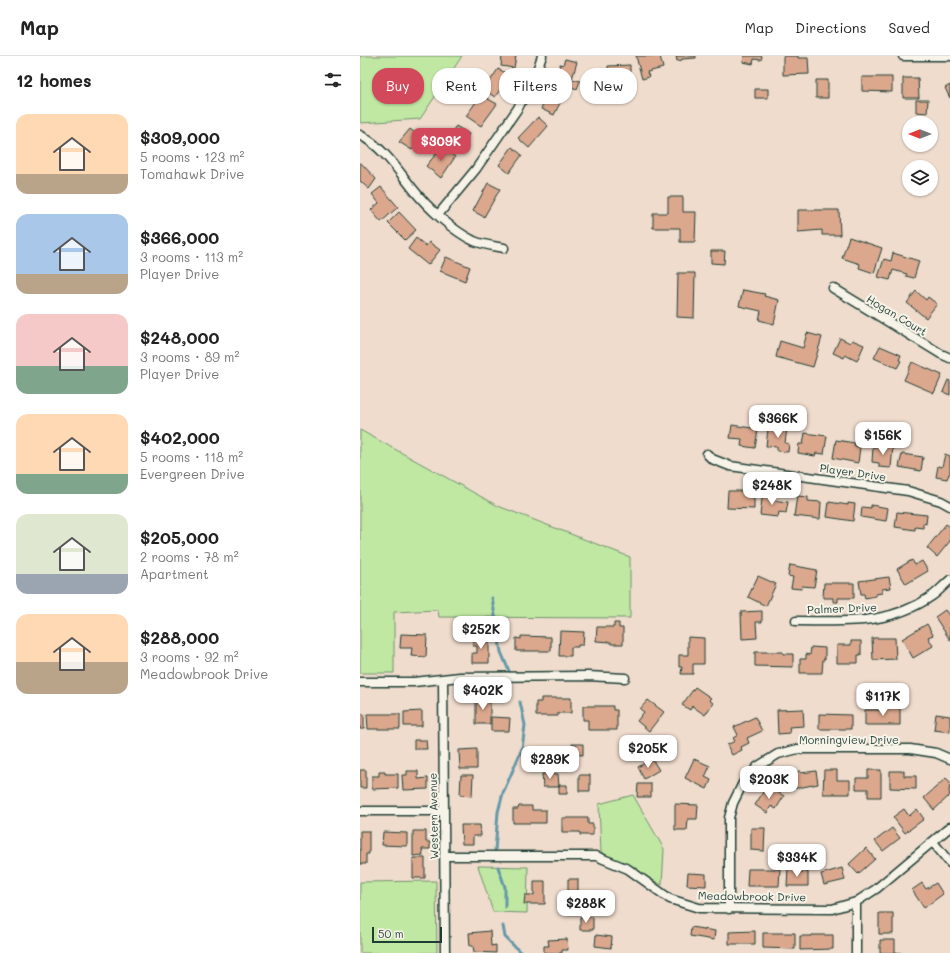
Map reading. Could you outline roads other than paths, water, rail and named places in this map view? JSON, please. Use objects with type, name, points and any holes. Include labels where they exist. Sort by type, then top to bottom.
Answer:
[{"type":"street","points":[[438,215],[476,170],[518,108],[535,76],[542,56]]},
{"type":"street","points":[[903,56],[950,56]]},
{"type":"street","points":[[360,135],[383,151],[415,191],[438,215],[474,240],[488,245],[504,248]]},
{"type":"street","name":"Hogan Court","points":[[833,288],[927,346],[950,358]]},
{"type":"street","name":"Player Drive","points":[[708,454],[712,459],[730,466],[908,492],[941,501],[950,506]]},
{"type":"street","name":"Palmer Drive","points":[[796,621],[862,621],[881,618],[907,611],[933,596],[950,580]]},
{"type":"street","points":[[360,682],[414,682],[467,677],[588,676],[625,678]]},
{"type":"street","name":"Western Avenue","points":[[443,679],[445,953]]},
{"type":"street","name":"Morningview Drive","points":[[729,909],[729,818],[733,803],[743,783],[757,767],[778,754],[798,749],[910,749],[936,753],[950,759]]},
{"type":"street","points":[[360,811],[443,811]]},
{"type":"street","name":"Meadowbrook Drive","points":[[444,856],[596,856],[628,869],[670,898],[700,908],[832,909],[856,902],[876,889],[950,828]]},
{"type":"street","points":[[933,842],[950,863]]},
{"type":"street","points":[[856,902],[856,953]]},
{"type":"waterway","points":[[492,598],[501,652],[509,671]]},
{"type":"waterway","points":[[495,851],[498,812],[503,793],[522,749],[525,725],[520,702]]},
{"type":"waterway","points":[[498,867],[505,887],[505,907]]},
{"type":"waterway","points":[[503,926],[505,937],[521,953]]}]
